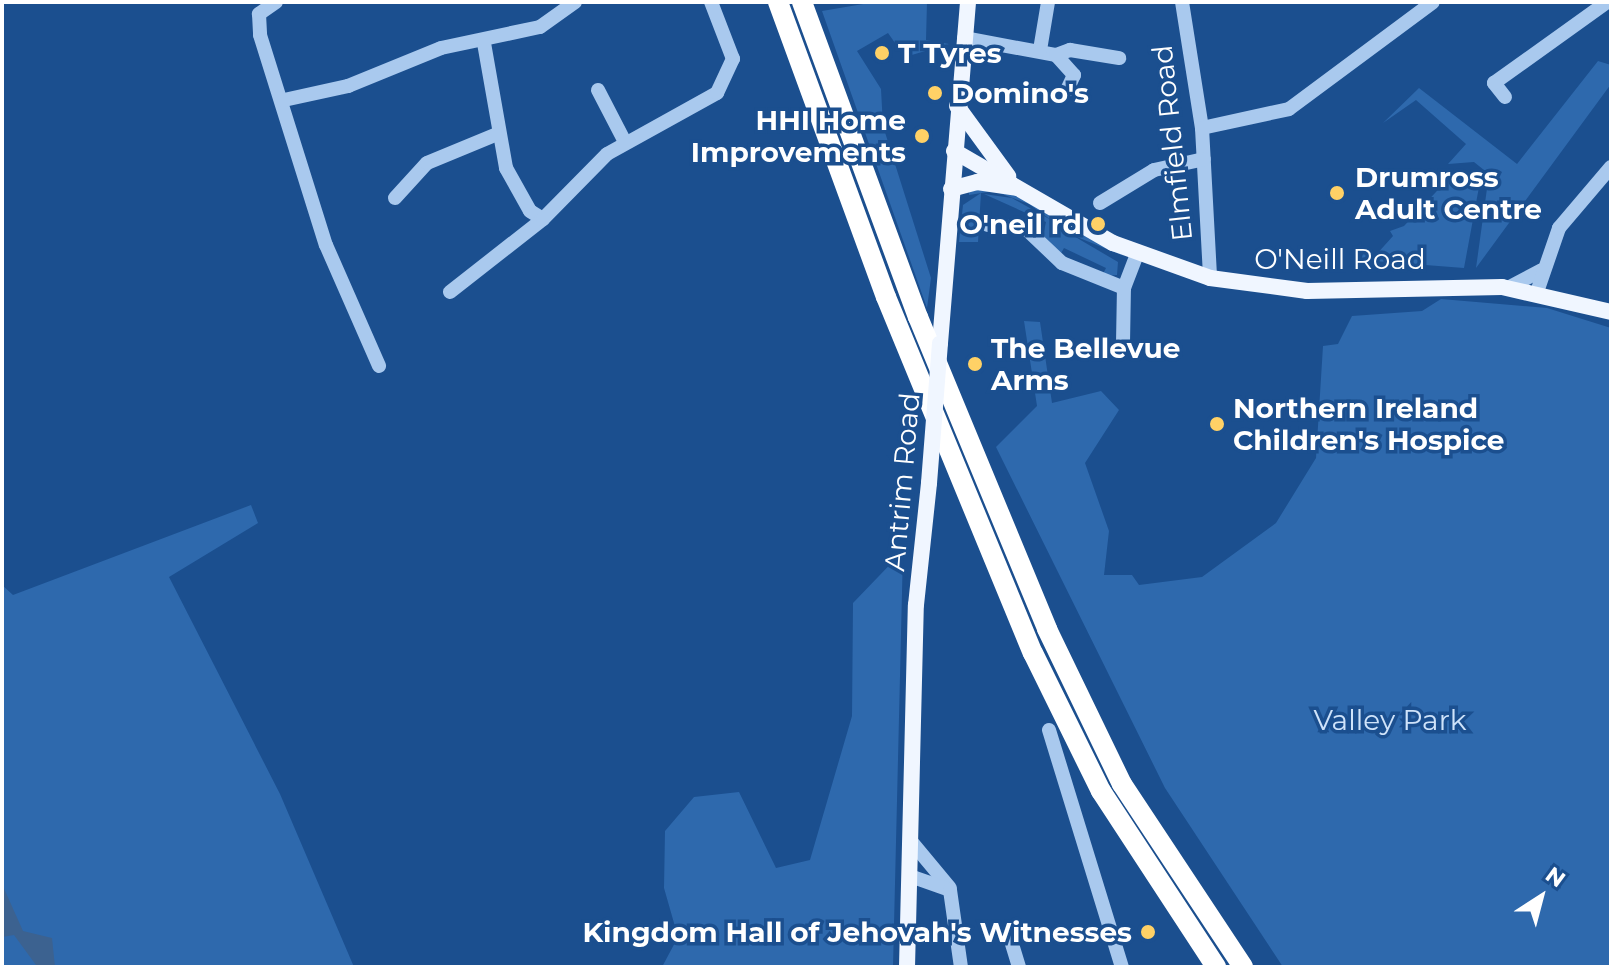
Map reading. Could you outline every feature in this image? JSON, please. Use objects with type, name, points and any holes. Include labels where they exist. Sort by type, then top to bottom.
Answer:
[{"type":"highway","points":[[778,2],[886,297],[1033,653],[1101,791],[1216,967]]},
{"type":"highway","points":[[802,2],[913,303],[1047,629],[1122,784],[1243,967]]},
{"type":"main road","name":"Antrim Road","points":[[907,967],[916,605],[929,483],[957,106],[968,2]]},
{"type":"main road","points":[[957,106],[1011,179]]},
{"type":"main road","name":"O'Neill Road","points":[[954,151],[1011,179],[1137,254],[1210,278],[1307,291],[1508,288],[1537,292],[1611,312]]},
{"type":"main road","points":[[951,189],[977,182],[1027,190]]},
{"type":"street","points":[[284,100],[348,86],[441,48],[484,43],[540,27],[575,2]]},
{"type":"street","points":[[450,292],[543,219],[625,142],[700,106],[729,76],[733,59],[711,2]]},
{"type":"street","points":[[1040,50],[1048,2]]},
{"type":"street","points":[[1202,128],[1289,109],[1433,2]]},
{"type":"street","points":[[1505,97],[1494,83],[1607,2]]},
{"type":"street","points":[[271,3],[259,14],[260,35],[284,100],[315,215],[379,366]]},
{"type":"street","name":"Elmfield Road","points":[[1187,3],[1202,128],[1210,278]]},
{"type":"street","points":[[964,38],[1056,55],[1074,75],[1067,90]]},
{"type":"street","points":[[484,43],[495,135],[530,211],[543,219]]},
{"type":"street","points":[[1056,55],[1070,50],[1119,58]]},
{"type":"street","points":[[598,90],[625,142]]},
{"type":"street","points":[[395,198],[447,150],[495,135]]},
{"type":"street","points":[[1100,203],[1154,170],[1204,159]]},
{"type":"street","points":[[1537,292],[1542,270],[1559,228],[1608,176]]},
{"type":"street","points":[[988,225],[1025,228],[1062,263],[1124,288]]},
{"type":"street","points":[[1123,343],[1124,288],[1137,254]]},
{"type":"street","points":[[1508,288],[1542,270]]},
{"type":"street","points":[[1049,730],[1122,967]]},
{"type":"street","points":[[1083,835],[1099,832]]},
{"type":"street","points":[[910,840],[950,890],[961,967]]},
{"type":"street","points":[[910,876],[950,890]]},
{"type":"street","points":[[1008,931],[1019,967]]},
{"type":"green space","points":[[875,2],[927,2],[926,40],[949,44],[905,57],[888,33],[857,51],[881,89],[883,126],[931,278],[927,308],[822,11]]},
{"type":"green space","points":[[1598,61],[1611,65],[1611,84],[1476,268],[1489,174],[1474,162],[1448,164],[1466,144],[1416,100],[1383,123],[1419,88],[1517,164]]},
{"type":"green space","points":[[1468,172],[1479,187],[1464,268],[1361,260],[1365,248],[1375,256],[1393,236],[1390,231],[1404,226],[1451,176]]},
{"type":"green space","points":[[969,187],[1011,192],[1124,256],[1072,235],[1118,262],[1117,275],[1102,276],[1106,268],[1064,248],[1060,255],[1043,236],[1046,222],[984,194],[1012,198],[1051,220],[1029,204],[994,191],[969,195]]},
{"type":"green space","points":[[981,193],[978,242],[959,242],[963,205]]},
{"type":"green space","name":"Valley Park","points":[[1441,299],[1547,308],[1611,328],[1611,967],[1283,967],[1165,788],[996,447],[1037,406],[1024,321],[1040,322],[1052,403],[1101,391],[1119,410],[1085,463],[1109,531],[1104,575],[1132,575],[1139,585],[1202,577],[1276,523],[1316,458],[1323,346],[1338,344],[1352,316],[1422,311]]},
{"type":"green space","points":[[251,505],[258,523],[169,577],[280,794],[354,967],[2,967],[2,585],[13,595]]},
{"type":"green space","points":[[903,551],[893,967],[662,967],[678,937],[664,888],[665,831],[694,797],[739,792],[776,868],[810,860],[852,716],[853,603]]},
{"type":"shaded area","points":[[2,884],[23,931],[52,938],[55,967],[36,965],[14,935],[2,937]]},
{"type":"place","name":"T Tyres","points":[[882,53]]},
{"type":"place","name":"Domino's","points":[[935,93]]},
{"type":"place","name":"HHI Home Improvements","points":[[922,136]]},
{"type":"place","name":"Drumross Adult Centre","points":[[1337,193]]},
{"type":"place","name":"O'neil rd","points":[[1098,224]]},
{"type":"place","name":"The Bellevue Arms","points":[[975,364]]},
{"type":"place","name":"Northern Ireland Children's Hospice","points":[[1217,424]]},
{"type":"place","name":"Kingdom Hall of Jehovah's Witnesses","points":[[1148,932]]}]
